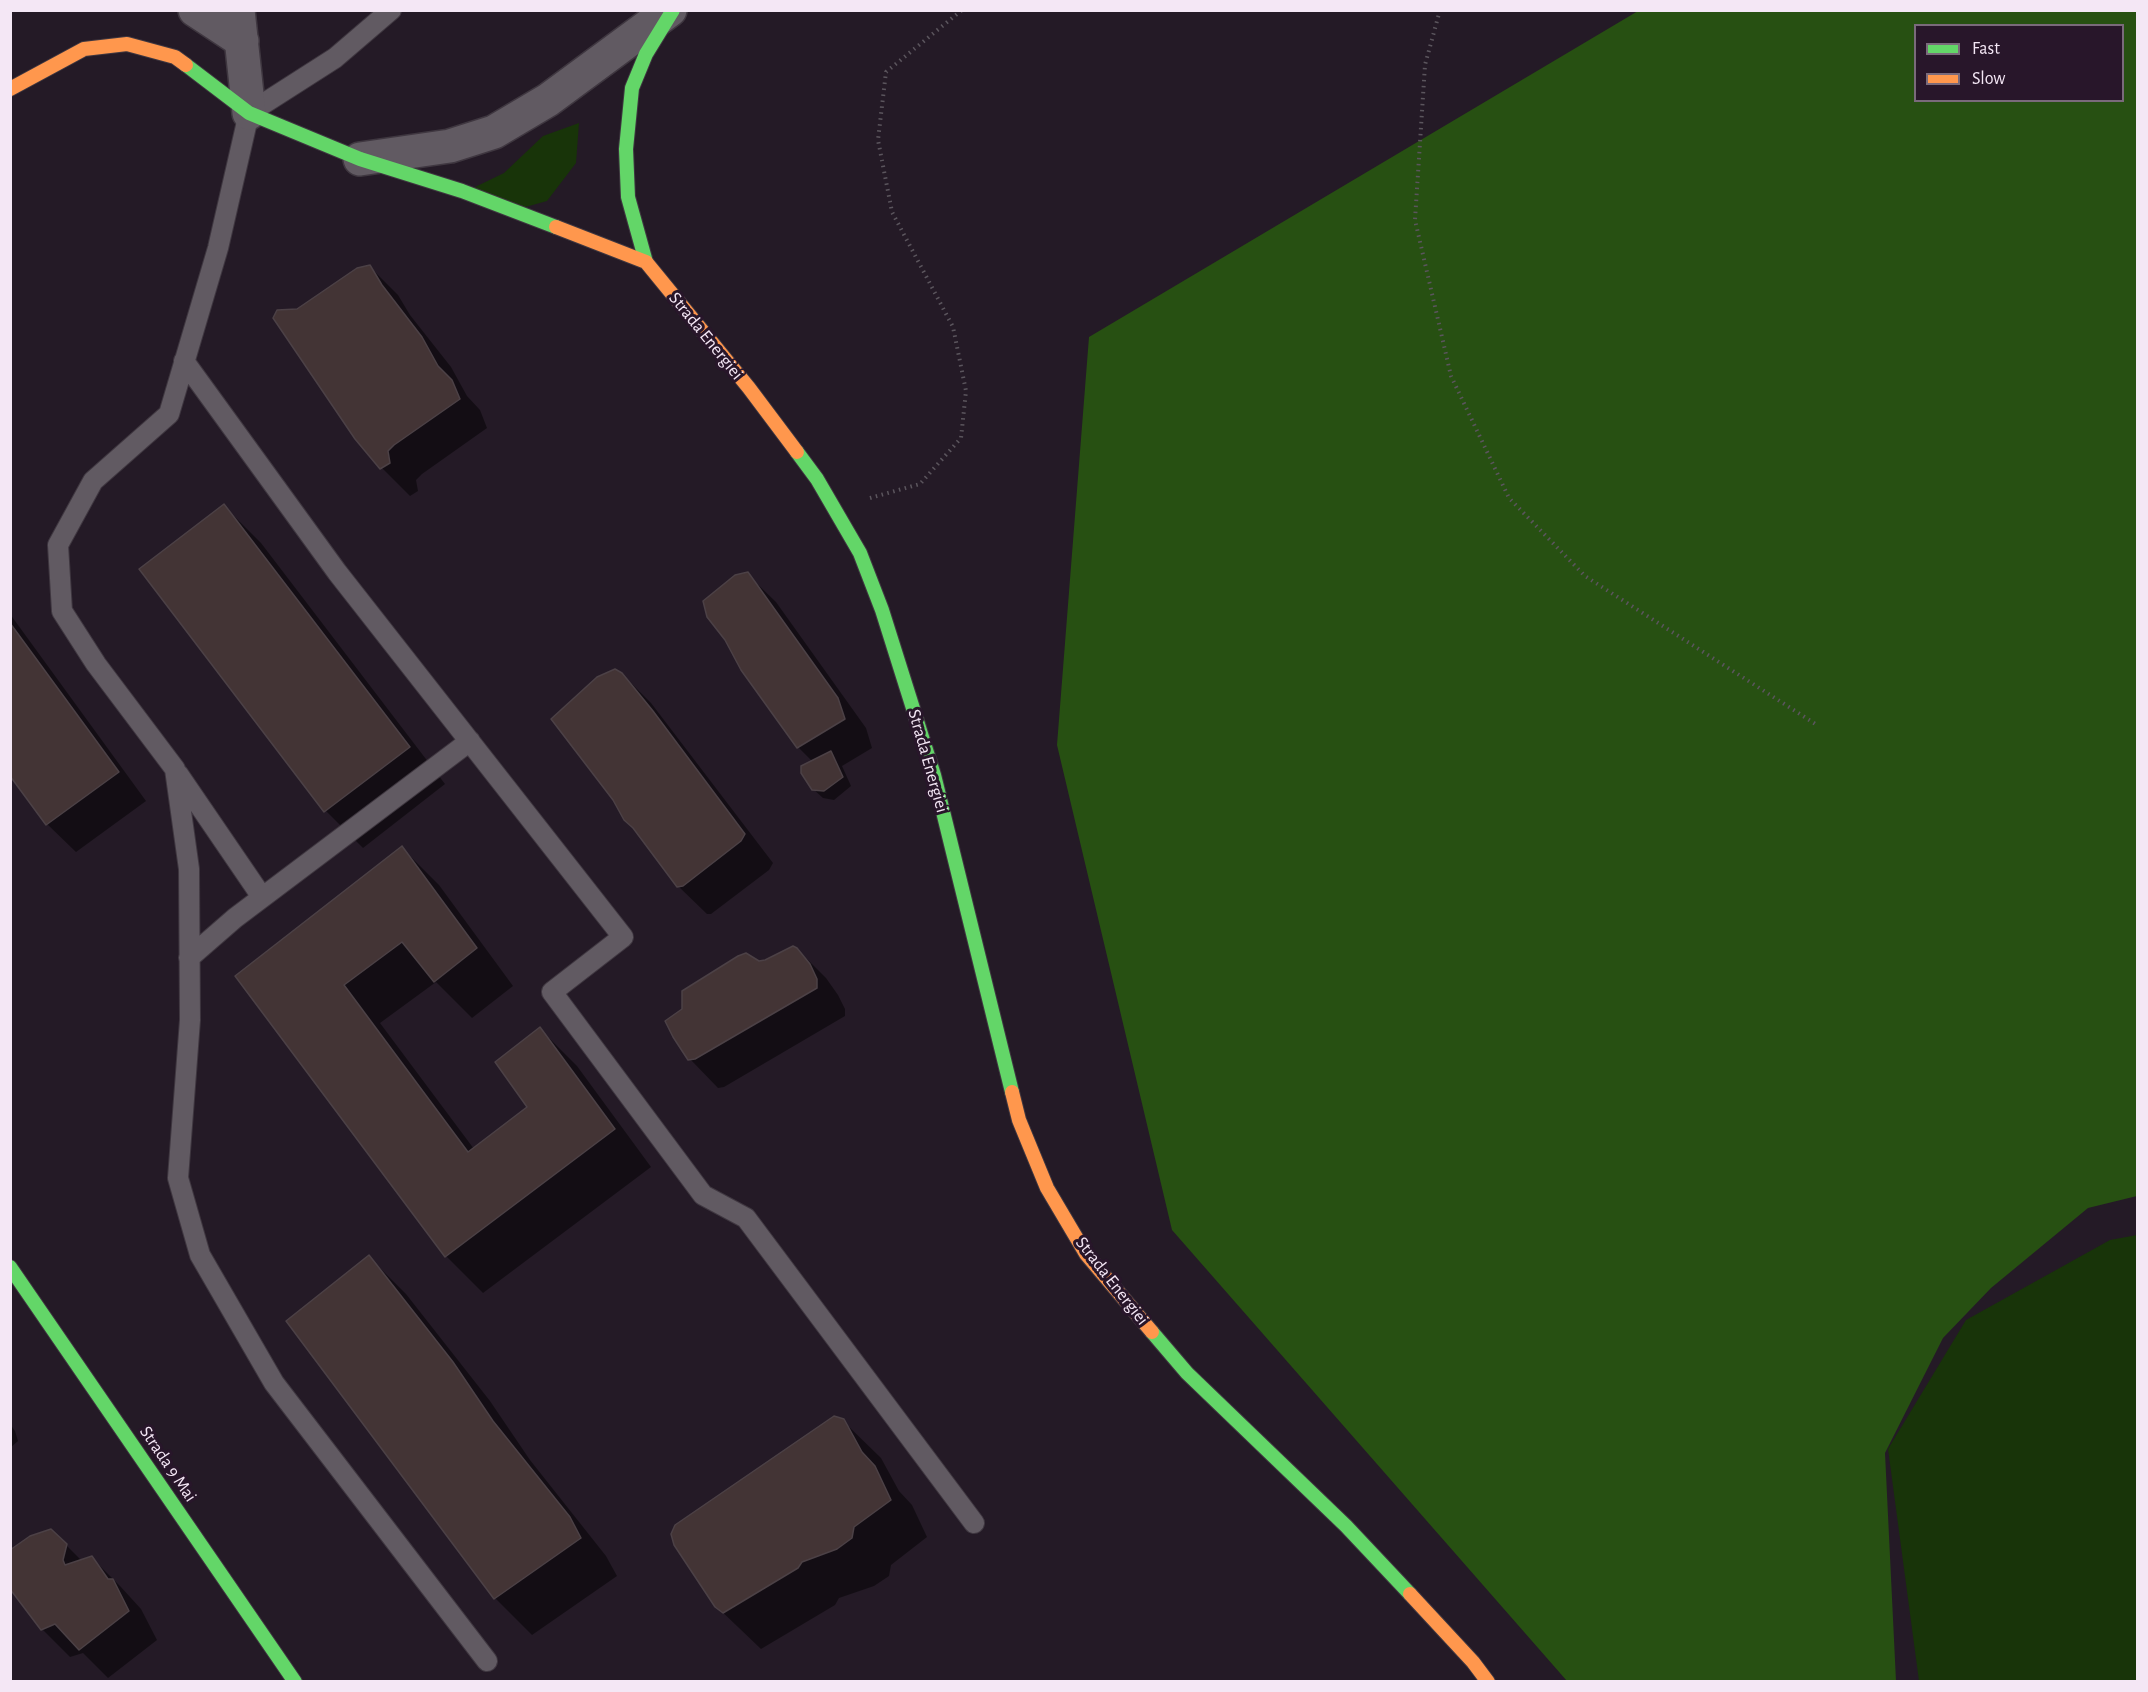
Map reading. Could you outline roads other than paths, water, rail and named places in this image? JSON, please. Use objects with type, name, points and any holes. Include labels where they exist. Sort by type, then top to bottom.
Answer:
[{"type":"street","points":[[195,10],[240,26],[249,113]]},
{"type":"street","points":[[360,159],[450,146],[494,132],[548,100],[671,10]]},
{"type":"street","points":[[646,262],[628,197],[627,139],[632,88],[646,54],[671,10]]},
{"type":"street","name":"Strada Energiei","points":[[10,89],[84,49],[127,44],[175,57],[249,113],[360,159],[462,191],[646,262],[748,388],[817,479],[860,554],[886,621],[934,775],[1019,1120],[1047,1188],[1086,1254],[1187,1373],[1346,1526],[1473,1662],[1488,1682]]},
{"type":"street","name":"Strada 9 Mai","points":[[10,1267],[295,1682]]},
{"type":"lane","points":[[262,897],[175,769],[96,664],[62,611],[58,545],[93,481],[169,414],[218,248],[249,113],[335,58],[391,10]]},
{"type":"lane","points":[[184,361],[337,572],[623,937],[552,992],[703,1195],[746,1218],[974,1523]]},
{"type":"lane","points":[[189,958],[262,897],[470,741]]},
{"type":"lane","points":[[175,769],[189,869],[190,1020],[178,1178],[200,1255],[274,1383],[487,1661]]}]
